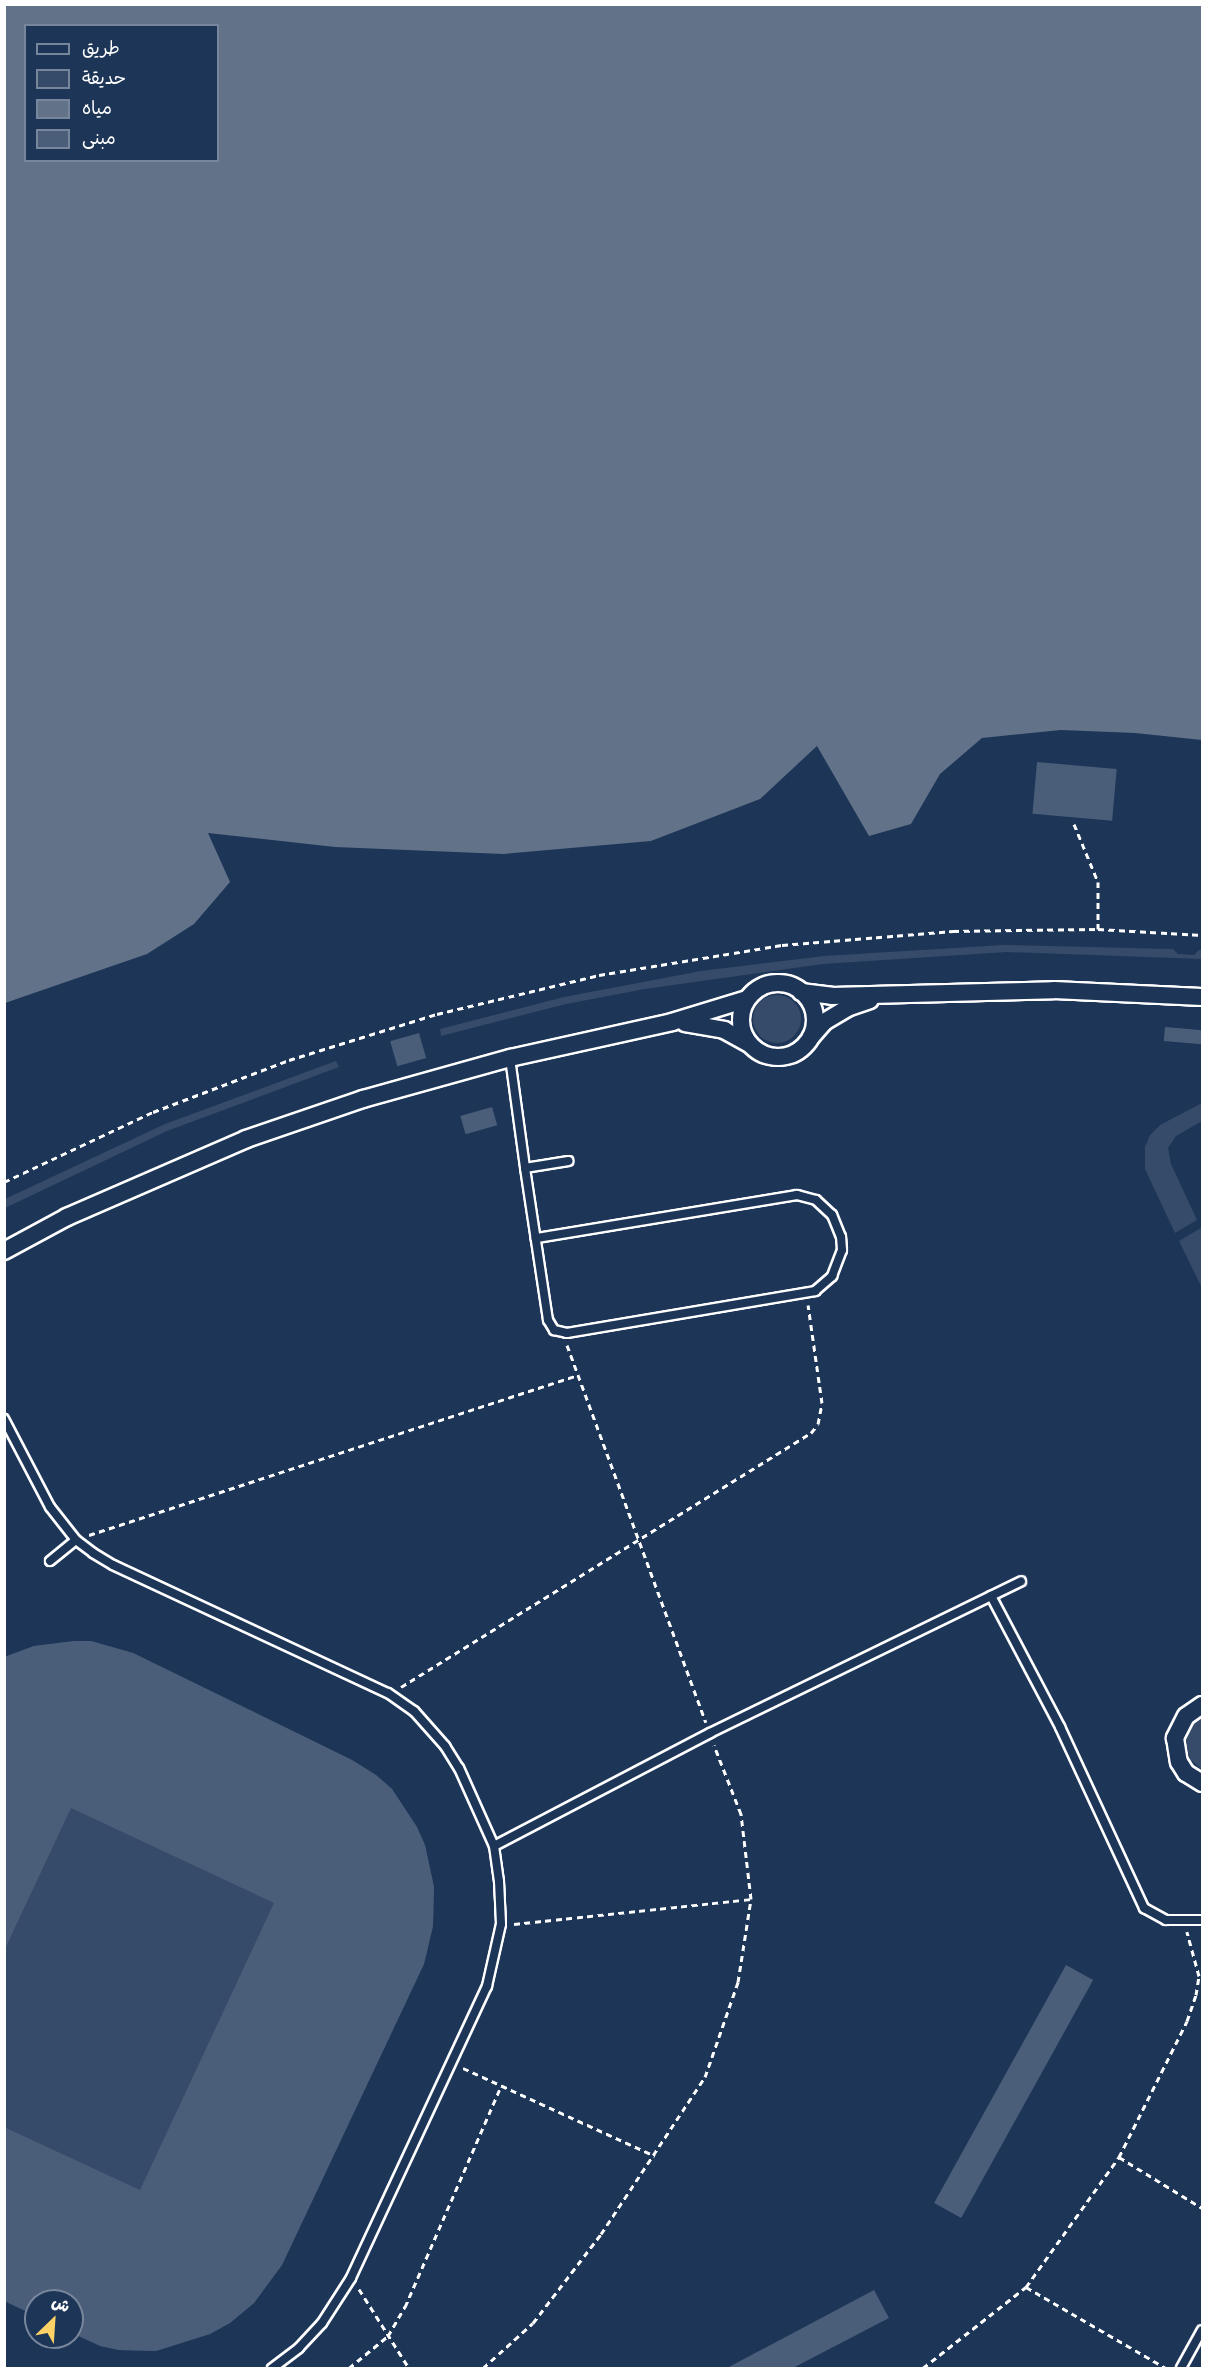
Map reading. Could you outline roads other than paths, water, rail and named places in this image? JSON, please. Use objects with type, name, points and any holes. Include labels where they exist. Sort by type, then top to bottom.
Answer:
[{"type":"street","points":[[4,1251],[67,1217],[246,1139],[363,1099],[510,1058],[672,1022],[747,999],[766,985],[778,983],[801,992],[832,996],[1054,990],[1203,997]]},
{"type":"street","points":[[801,992],[814,1013],[811,1038]]},
{"type":"street","points":[[672,1022],[700,1024],[724,1030],[770,1056],[782,1057],[794,1054],[824,1022],[847,1008],[885,995]]},
{"type":"street","points":[[747,999],[741,1022],[749,1044]]},
{"type":"street","points":[[1203,1705],[1186,1716],[1175,1738],[1179,1762],[1186,1773],[1203,1783]]},
{"type":"lane","points":[[510,1058],[525,1168],[548,1320],[554,1330],[567,1333],[815,1291],[826,1283],[837,1269],[842,1250],[841,1237],[832,1215],[808,1196],[787,1196],[536,1238]]},
{"type":"lane","points":[[525,1168],[568,1161]]},
{"type":"lane","points":[[4,1419],[50,1507],[76,1540],[113,1565],[388,1694],[414,1712],[446,1746],[478,1806],[494,1846],[499,1881],[501,1924],[487,1986],[351,2278],[322,2323],[299,2348],[272,2368]]},
{"type":"lane","points":[[50,1561],[76,1540]]},
{"type":"lane","points":[[494,1846],[710,1733],[1021,1581]]},
{"type":"lane","points":[[991,1596],[1059,1727],[1144,1908],[1166,1920],[1203,1920]]},
{"type":"lane","points":[[1181,2368],[1203,2330]]},
{"type":"water","points":[[5,4],[1202,5],[1202,740],[1135,733],[1061,730],[982,738],[940,774],[911,824],[869,836],[817,746],[760,799],[651,841],[503,854],[335,847],[208,833],[230,882],[194,924],[147,954],[5,1003]]}]
